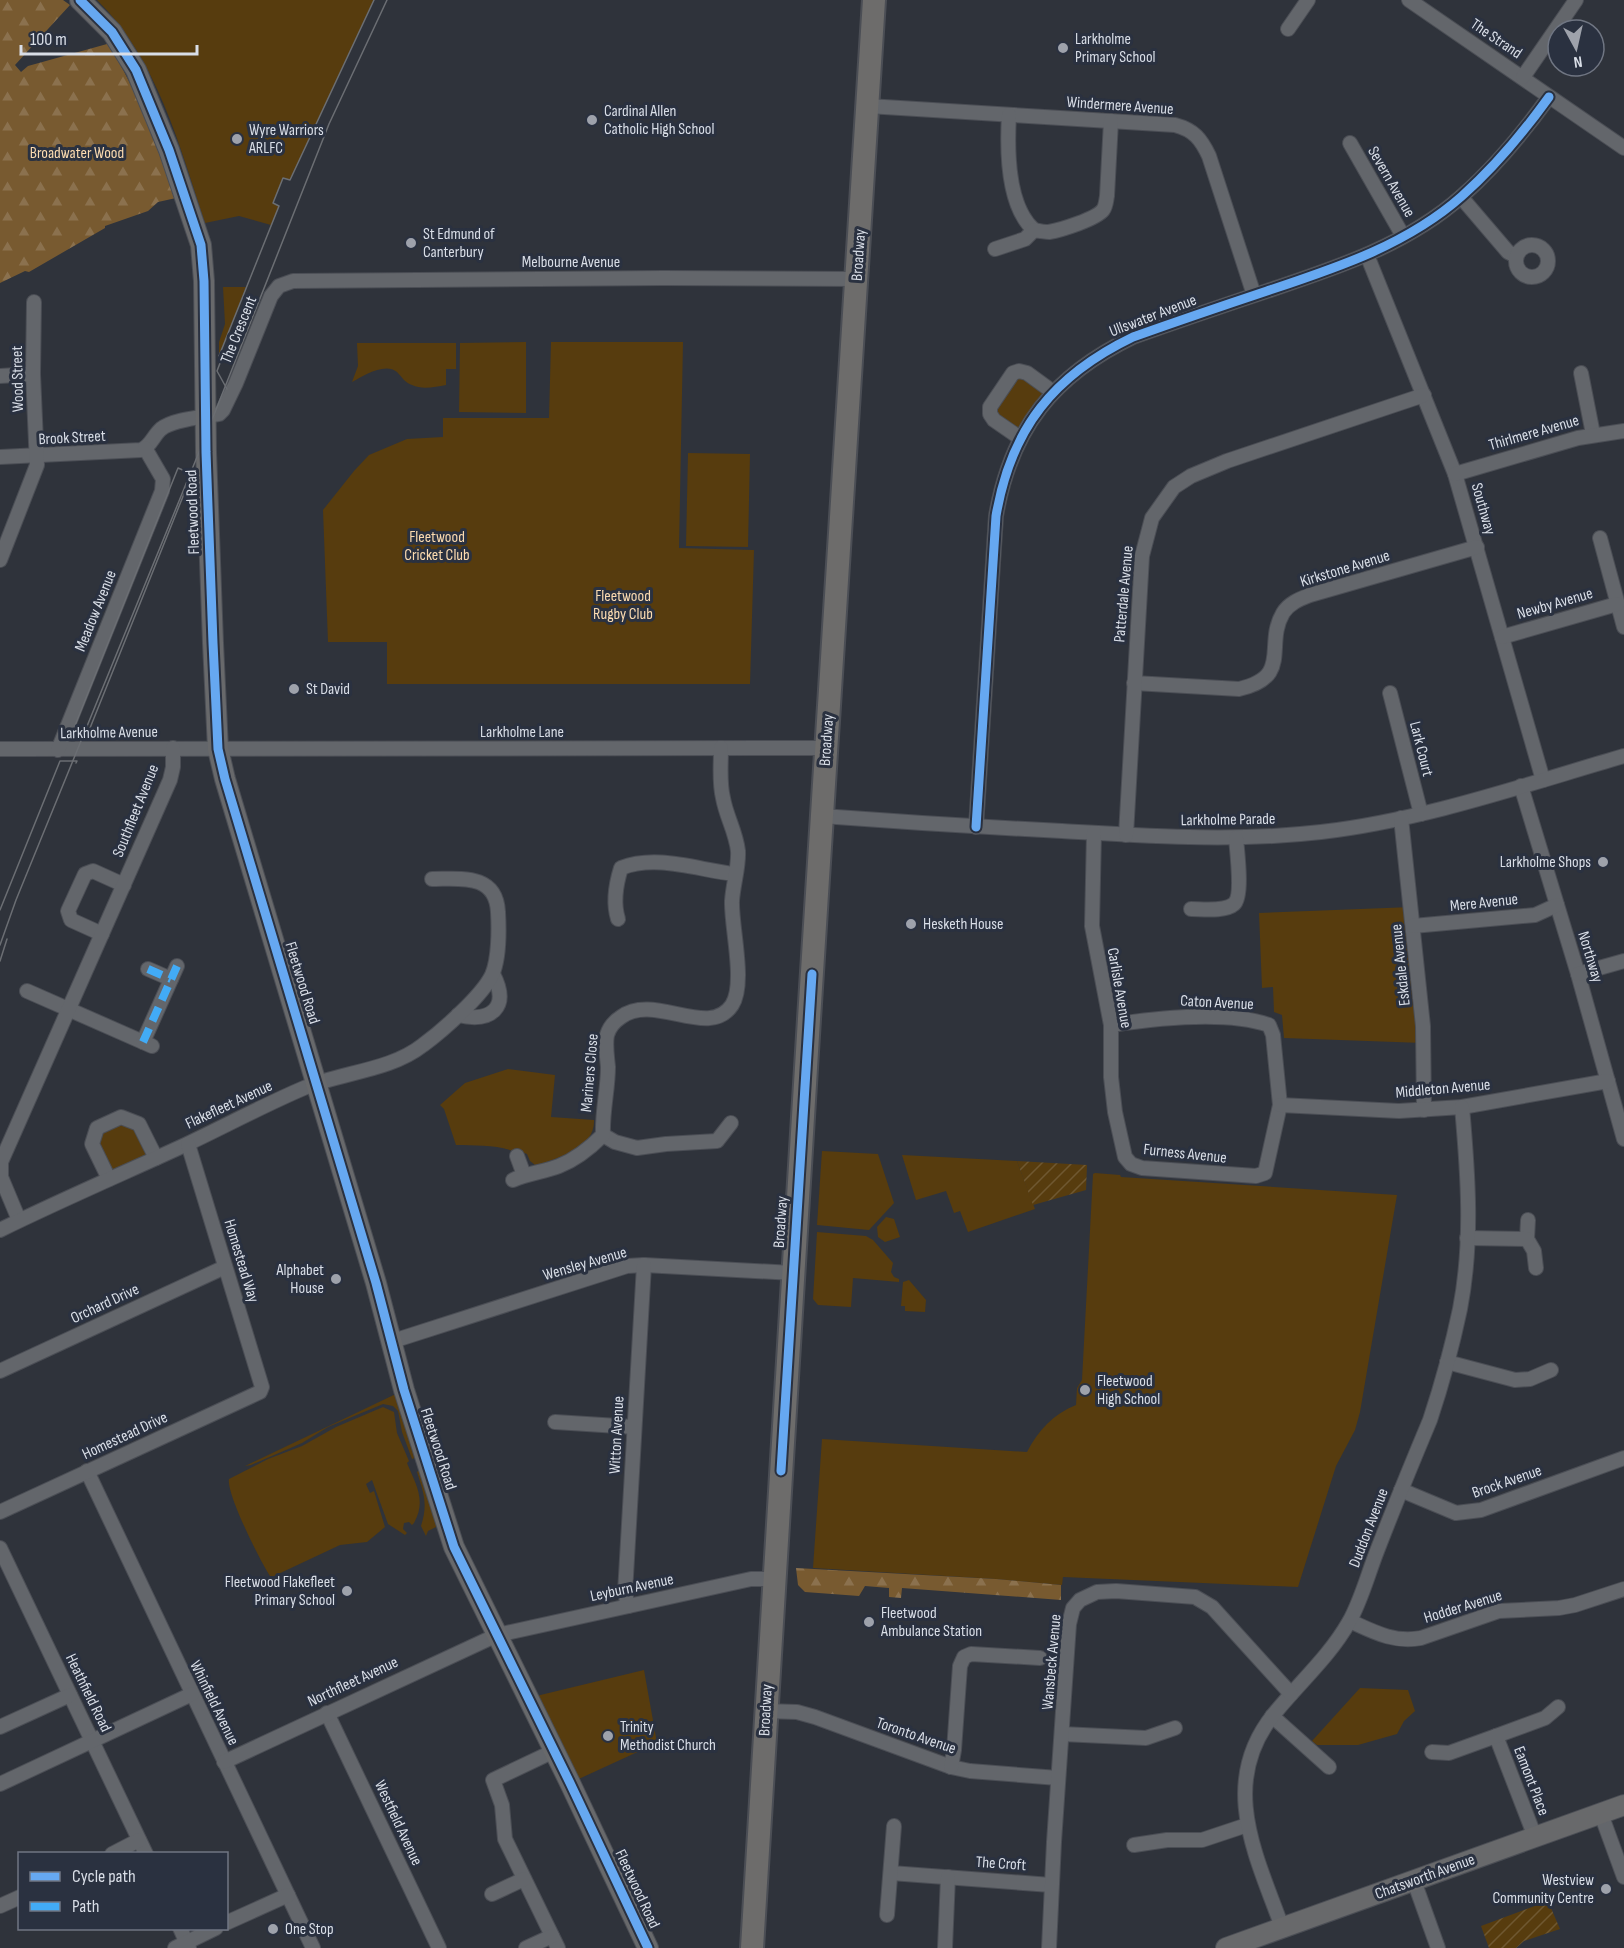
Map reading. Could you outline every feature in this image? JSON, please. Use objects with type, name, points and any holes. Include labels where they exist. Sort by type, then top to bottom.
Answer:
[{"type":"main road","name":"Broadway","points":[[752,1948],[874,0]]},
{"type":"street","name":"Fleetwood Road","points":[[80,0],[112,32],[136,70],[152,105],[201,245],[209,543],[219,749],[229,790],[393,1341],[404,1390],[454,1547],[648,1948]]},
{"type":"street","points":[[1288,29],[1308,0]]},
{"type":"street","name":"The Strand","points":[[1409,0],[1624,148]]},
{"type":"street","points":[[1523,77],[1575,0]]},
{"type":"street","name":"Ullswater Avenue","points":[[976,827],[996,516],[1007,466],[1020,438],[1053,392],[1077,369],[1104,351],[1133,337],[1367,255],[1432,219],[1461,197],[1502,158],[1549,97]]},
{"type":"street","name":"Windermere Avenue","points":[[868,106],[1175,125],[1187,128],[1197,135],[1209,156],[1254,295]]},
{"type":"street","points":[[1009,115],[1009,152],[1014,189],[1025,222],[1034,230],[1046,232],[1095,217],[1102,212],[1107,196],[1111,121]]},
{"type":"street","name":"Severn Avenue","points":[[1350,143],[1403,236]]},
{"type":"street","points":[[1461,197],[1508,252],[1516,256]]},
{"type":"street","points":[[994,249],[1024,239],[1034,230]]},
{"type":"street","name":"Southway","points":[[1367,255],[1455,474],[1543,780]]},
{"type":"street","name":"Melbourne Avenue","points":[[285,283],[302,280],[857,279]]},
{"type":"street","name":"The Crescent","points":[[206,417],[219,414],[223,410],[270,296],[285,283]]},
{"type":"street","name":"Wood Street","points":[[0,560],[36,470],[33,374],[34,302]]},
{"type":"street","points":[[1020,438],[994,420],[990,414],[990,407],[1013,374],[1019,371],[1026,373],[1053,392]]},
{"type":"street","points":[[1581,373],[1593,434]]},
{"type":"street","points":[[0,376],[33,374]]},
{"type":"street","name":"Patterdale Avenue","points":[[1126,835],[1142,556],[1152,518],[1162,501],[1174,487],[1208,468],[1424,395]]},
{"type":"street","points":[[145,448],[162,428],[170,424],[206,417]]},
{"type":"street","name":"Thirlmere Avenue","points":[[1455,474],[1593,434],[1624,431]]},
{"type":"street","name":"Brook Street","points":[[0,457],[135,451],[145,448]]},
{"type":"street","name":"Meadow Avenue","points":[[58,750],[164,484],[145,448]]},
{"type":"street","name":"Newby Avenue","points":[[1600,538],[1624,627]]},
{"type":"street","name":"Kirkstone Avenue","points":[[1134,683],[1239,689],[1252,686],[1263,680],[1275,661],[1277,628],[1284,612],[1294,602],[1310,595],[1477,547]]},
{"type":"street","name":"Newby Avenue","points":[[1502,637],[1617,604]]},
{"type":"street","name":"Lark Court","points":[[1390,693],[1421,814]]},
{"type":"street","name":"Southfleet Avenue","points":[[19,1220],[1,1178],[1,1162],[170,780],[173,748]]},
{"type":"street","name":"Mariners Close","points":[[517,1156],[519,1178],[560,1166],[590,1148],[603,1135],[602,1113],[607,1075],[606,1044],[615,1021],[626,1013],[640,1009],[660,1009],[692,1018],[710,1019],[724,1012],[732,1004],[736,989],[737,967],[732,898],[738,852],[735,834],[723,799],[720,780],[721,748]]},
{"type":"street","name":"Larkholme Lane","points":[[219,749],[826,748]]},
{"type":"street","name":"Larkholme Avenue","points":[[0,749],[219,749]]},
{"type":"street","name":"Larkholme Parade","points":[[822,816],[1126,835],[1236,838],[1322,832],[1421,814],[1624,756]]},
{"type":"street","name":"Northway","points":[[1521,786],[1624,1139]]},
{"type":"street","name":"Eskdale Avenue","points":[[1401,818],[1423,1026],[1424,1110]]},
{"type":"street","name":"Carlisle Avenue","points":[[1094,833],[1092,926],[1111,1025],[1111,1077],[1122,1147]]},
{"type":"street","points":[[1191,909],[1226,908],[1234,904],[1238,895],[1236,838]]},
{"type":"street","points":[[618,920],[615,908],[621,868],[634,863],[652,862],[735,874]]},
{"type":"street","name":"Southfleet Avenue","points":[[102,934],[71,920],[68,911],[86,874],[93,871],[124,885]]},
{"type":"street","points":[[432,879],[480,882],[490,889],[498,902],[496,962],[493,974],[500,987],[500,1002],[485,1016],[472,1018],[458,1015]]},
{"type":"street","name":"Mere Avenue","points":[[1413,926],[1535,915],[1557,905]]},
{"type":"street","points":[[1578,975],[1624,961]]},
{"type":"street","points":[[27,991],[147,1044],[177,966]]},
{"type":"street","points":[[148,969],[171,979]]},
{"type":"street","name":"Flakefleet Avenue","points":[[0,1230],[305,1088],[397,1060],[412,1053],[458,1015],[493,974]]},
{"type":"street","name":"Caton Avenue","points":[[1111,1025],[1186,1016],[1254,1020],[1269,1025],[1273,1035],[1280,1105],[1265,1173],[1256,1176]]},
{"type":"street","name":"Middleton Avenue","points":[[1280,1105],[1360,1110],[1424,1110],[1462,1107],[1608,1081]]},
{"type":"street","name":"Duddon Avenue","points":[[1282,1928],[1247,1826],[1244,1794],[1249,1761],[1256,1743],[1272,1716],[1328,1654],[1350,1621],[1430,1420],[1460,1308],[1467,1238],[1468,1186],[1462,1107]]},
{"type":"street","points":[[109,1179],[92,1144],[97,1128],[121,1117],[139,1124],[156,1158]]},
{"type":"street","name":"Mariners Close","points":[[603,1135],[615,1142],[638,1148],[666,1143],[720,1147],[731,1123]]},
{"type":"street","name":"Homestead Way","points":[[188,1144],[262,1387]]},
{"type":"street","name":"Furness Avenue","points":[[1122,1147],[1125,1157],[1131,1164],[1142,1168],[1256,1176]]},
{"type":"street","points":[[1527,1220],[1527,1239],[1534,1251],[1536,1268]]},
{"type":"street","points":[[1467,1238],[1527,1239]]},
{"type":"street","name":"Witton Avenue","points":[[628,1606],[626,1593],[644,1265]]},
{"type":"street","name":"Wensley Avenue","points":[[393,1341],[627,1266],[793,1273]]},
{"type":"street","name":"Orchard Drive","points":[[0,1371],[225,1268]]},
{"type":"street","points":[[1447,1362],[1515,1380],[1530,1379],[1551,1370]]},
{"type":"street","name":"Homestead Drive","points":[[0,1512],[260,1392],[262,1387]]},
{"type":"street","points":[[555,1422],[634,1427]]},
{"type":"street","name":"Brock Avenue","points":[[1401,1490],[1456,1513],[1467,1513],[1624,1458]]},
{"type":"street","name":"Whinfield Avenue","points":[[87,1472],[313,1948]]},
{"type":"street","name":"Heathfield Road","points":[[0,1548],[145,1852]]},
{"type":"street","name":"Leyburn Avenue","points":[[497,1635],[751,1579],[774,1579]]},
{"type":"street","name":"Hodder Avenue","points":[[1350,1621],[1383,1637],[1408,1640],[1421,1638],[1499,1611],[1567,1606],[1624,1589]]},
{"type":"street","name":"Wansbeck Avenue","points":[[1049,1948],[1051,1885],[1070,1617],[1073,1608],[1080,1600],[1106,1590],[1186,1595],[1204,1601],[1291,1694]]},
{"type":"street","name":"Northfleet Avenue","points":[[224,1762],[497,1635]]},
{"type":"street","points":[[951,1767],[960,1666],[964,1657],[971,1654],[1040,1658]]},
{"type":"street","points":[[0,1785],[192,1694]]},
{"type":"street","points":[[0,1727],[70,1695]]},
{"type":"street","name":"Eamont Place","points":[[1432,1752],[1449,1753],[1545,1718],[1558,1707]]},
{"type":"street","name":"Toronto Avenue","points":[[766,1711],[797,1712],[815,1717],[951,1767],[970,1771],[1058,1778]]},
{"type":"street","name":"Westfield Avenue","points":[[327,1713],[439,1948]]},
{"type":"street","points":[[1272,1716],[1329,1767]]},
{"type":"street","points":[[1062,1734],[1146,1738],[1175,1728]]},
{"type":"street","name":"Eamont Place","points":[[1496,1736],[1535,1837]]},
{"type":"street","points":[[526,1948],[555,1942],[505,1839],[502,1805],[493,1780],[554,1751]]},
{"type":"street","name":"Chatsworth Avenue","points":[[1226,1948],[1624,1805]]},
{"type":"street","points":[[1601,1814],[1624,1878]]},
{"type":"street","points":[[887,1915],[894,1826]]},
{"type":"street","points":[[1134,1845],[1167,1840],[1202,1840],[1247,1826]]},
{"type":"street","points":[[116,1852],[139,1840]]},
{"type":"street","name":"The Croft","points":[[891,1873],[1051,1885]]},
{"type":"street","points":[[945,1948],[948,1877]]},
{"type":"street","points":[[492,1894],[524,1879]]},
{"type":"street","points":[[1414,1881],[1438,1948]]},
{"type":"street","points":[[228,1922],[288,1895]]},
{"type":"street","points":[[0,1906],[18,1898]]},
{"type":"street","points":[[180,1930],[184,1946],[214,1930]]},
{"type":"green space","name":"Broadwater Wood","points":[[0,0],[63,0],[70,5],[15,65],[21,72],[28,66],[107,44],[138,99],[176,198],[158,202],[148,211],[105,226],[29,272],[25,271],[0,283]]},
{"type":"green space","points":[[97,0],[374,0],[290,180],[283,178],[273,203],[279,206],[271,225],[239,216],[205,223],[175,133],[151,76],[118,23]]},
{"type":"green space","points":[[223,287],[246,287],[219,356],[219,342],[225,324]]},
{"type":"green space","points":[[526,342],[526,413],[459,412],[460,343]]},
{"type":"green space","points":[[551,342],[683,342],[679,548],[754,550],[750,684],[387,684],[387,642],[328,642],[323,510],[369,455],[407,439],[443,437],[443,418],[549,418]]},
{"type":"green space","points":[[357,343],[456,343],[456,369],[446,369],[446,385],[433,387],[410,384],[397,372],[386,368],[352,382],[358,366]]},
{"type":"green space","points":[[1013,373],[1053,392],[1020,438],[990,407]]},
{"type":"green space","points":[[688,453],[750,454],[748,547],[686,546]]},
{"type":"green space","points":[[1412,907],[1423,1043],[1284,1038],[1282,1015],[1274,1012],[1273,987],[1262,988],[1259,913]]},
{"type":"green space","points":[[508,1069],[555,1075],[551,1117],[594,1120],[593,1129],[583,1144],[567,1154],[535,1165],[527,1154],[522,1152],[517,1153],[495,1147],[456,1145],[444,1109],[440,1105],[465,1083]]},
{"type":"green space","points":[[121,1117],[139,1124],[156,1158],[109,1179],[92,1144],[97,1128]]},
{"type":"green space","points":[[822,1151],[878,1154],[894,1203],[869,1230],[817,1225]]},
{"type":"green space","points":[[902,1155],[1017,1161],[1035,1209],[968,1232],[960,1211],[954,1213],[946,1191],[916,1200]]},
{"type":"green space","points":[[1017,1161],[1087,1165],[1086,1190],[1033,1205]]},
{"type":"green space","name":"Fleetwood High School","points":[[1093,1174],[1120,1175],[1121,1177],[1397,1195],[1360,1412],[1355,1430],[1336,1466],[1298,1587],[1063,1577],[1062,1585],[813,1568],[822,1439],[1027,1452],[1047,1424],[1060,1413],[1076,1405],[1077,1388],[1082,1380]]},
{"type":"green space","points":[[886,1217],[894,1219],[900,1237],[885,1242],[878,1237],[877,1227]]},
{"type":"green space","points":[[817,1232],[866,1236],[873,1240],[893,1263],[891,1272],[899,1279],[899,1282],[853,1278],[851,1307],[818,1305],[813,1299]]},
{"type":"green space","points":[[909,1280],[926,1300],[925,1312],[905,1311],[905,1306],[901,1306],[903,1282]]},
{"type":"green space","points":[[400,1392],[417,1457],[412,1459],[402,1432],[398,1411],[393,1406],[383,1404],[328,1427],[302,1443],[245,1466]]},
{"type":"green space","points":[[383,1407],[394,1412],[397,1433],[409,1461],[407,1463],[420,1499],[418,1515],[414,1523],[412,1525],[409,1522],[404,1523],[403,1529],[407,1533],[405,1535],[388,1524],[372,1480],[366,1484],[370,1493],[374,1491],[385,1527],[367,1542],[340,1545],[270,1576],[238,1512],[229,1487],[229,1479]]},
{"type":"green space","points":[[422,1467],[438,1526],[428,1531],[426,1536],[421,1526],[424,1499],[417,1472]]},
{"type":"green space","points":[[796,1568],[996,1579],[1061,1585],[1061,1600],[902,1588],[901,1598],[889,1597],[889,1588],[865,1586],[859,1596],[805,1592],[798,1585]]},
{"type":"green space","points":[[644,1670],[657,1743],[570,1783],[528,1698]]},
{"type":"green space","points":[[1360,1688],[1408,1690],[1415,1711],[1404,1721],[1397,1734],[1358,1745],[1317,1745],[1312,1741]]},
{"type":"green space","points":[[1548,1901],[1560,1929],[1524,1941],[1516,1948],[1489,1948],[1481,1926]]},
{"type":"tram line","points":[[227,389],[217,371],[222,358],[219,356],[279,206],[273,203],[283,178],[290,180],[374,0]]},
{"type":"tram line","points":[[0,945],[16,900],[206,435],[329,124],[387,0]]},
{"type":"tram line","points":[[178,468],[192,474],[86,738],[70,738],[178,468]]},
{"type":"tram line","points":[[0,910],[60,761],[77,761],[76,763]]},
{"type":"tram line","points":[[0,961],[7,939]]},
{"type":"marked path","points":[[143,1042],[177,966]]},
{"type":"marked path","points":[[148,969],[171,979]]},
{"type":"cycle path","points":[[80,0],[112,32],[136,70],[169,150],[201,245],[204,281],[206,452],[213,643],[218,749],[225,779],[376,1283],[404,1390],[454,1547],[648,1948]]},
{"type":"cycle path","points":[[976,827],[996,516],[1013,456],[1040,408],[1080,369],[1133,337],[1345,264],[1394,242],[1418,228],[1441,213],[1486,173],[1549,97]]},
{"type":"cycle path","points":[[781,1471],[812,974]]},
{"type":"place","name":"Larkholme Primary School","points":[[1063,48]]},
{"type":"place","name":"Cardinal Allen Catholic High School","points":[[592,120]]},
{"type":"place","name":"Wyre Warriors ARLFC","points":[[237,139]]},
{"type":"place","name":"St Edmund of Canterbury","points":[[411,243]]},
{"type":"place","name":"St David","points":[[294,689]]},
{"type":"place","name":"Larkholme Shops","points":[[1603,862]]},
{"type":"place","name":"Hesketh House","points":[[911,924]]},
{"type":"place","name":"Alphabet House","points":[[336,1279]]},
{"type":"place","name":"Fleetwood High School","points":[[1085,1390]]},
{"type":"place","name":"Fleetwood Flakefleet Primary School","points":[[347,1591]]},
{"type":"place","name":"Fleetwood Ambulance Station","points":[[869,1622]]},
{"type":"place","name":"Trinity Methodist Church","points":[[608,1736]]},
{"type":"place","name":"Westview Community Centre","points":[[1606,1889]]},
{"type":"place","name":"One Stop","points":[[273,1929]]},
{"type":"park label","name":"Fleetwood Cricket Club","points":[[437,546]]},
{"type":"park label","name":"Fleetwood Rugby Club","points":[[623,605]]}]
